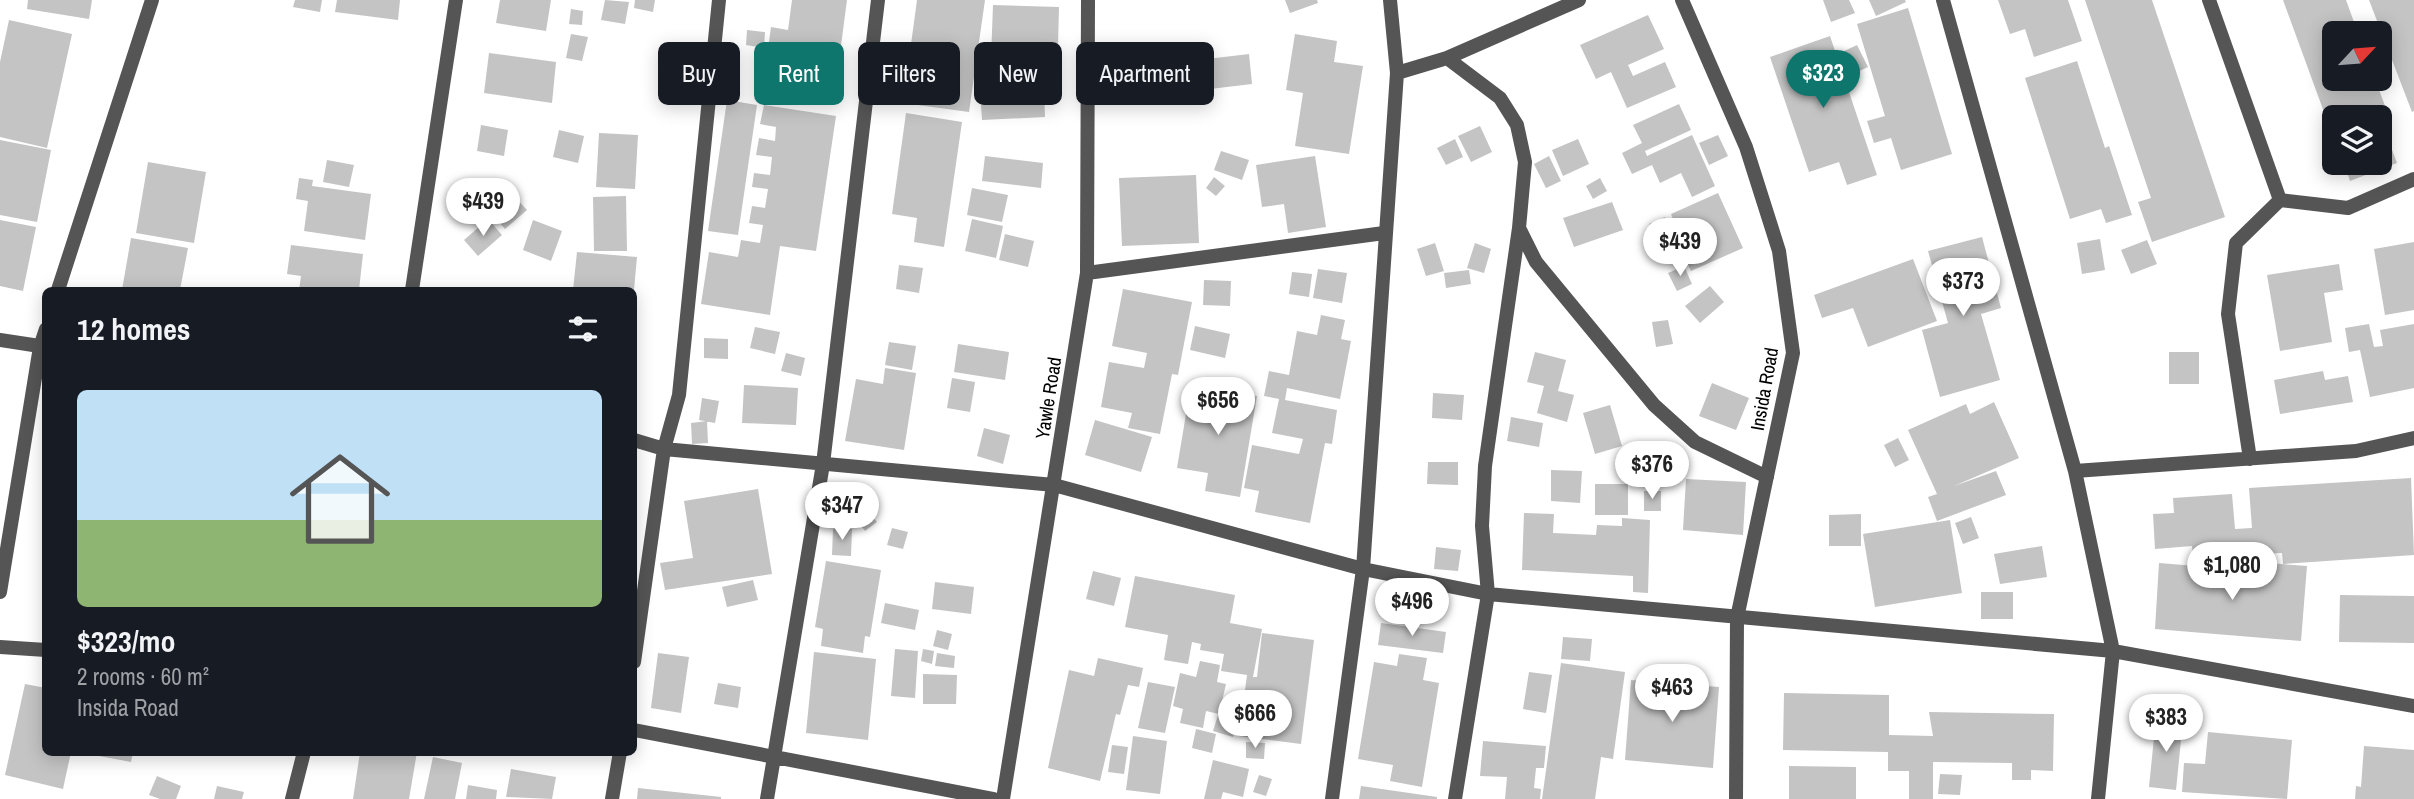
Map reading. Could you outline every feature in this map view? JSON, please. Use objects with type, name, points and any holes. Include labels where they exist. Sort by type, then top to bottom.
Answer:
[{"type":"street","points":[[59,287],[152,0]]},
{"type":"street","points":[[412,287],[456,0]]},
{"type":"street","points":[[637,641],[664,449],[679,395],[719,0]]},
{"type":"street","points":[[767,799],[823,464],[878,0]]},
{"type":"street","name":"Yawle Road","points":[[1003,799],[1087,273],[1088,0]]},
{"type":"street","points":[[1332,799],[1363,569],[1397,73],[1390,0]]},
{"type":"street","points":[[1397,73],[1447,58],[1580,0]]},
{"type":"street","name":"Insida Road","points":[[1682,0],[1746,147],[1779,251],[1793,353],[1737,618],[1736,799]]},
{"type":"street","points":[[1943,0],[2075,471],[2113,651],[2098,799]]},
{"type":"street","points":[[2209,0],[2280,200]]},
{"type":"street","points":[[1447,58],[1500,98],[1517,125],[1525,162],[1519,228],[1485,466],[1482,526],[1488,594],[1455,799]]},
{"type":"street","points":[[2280,200],[2348,208],[2414,179]]},
{"type":"street","points":[[2250,459],[2228,314],[2236,243],[2280,200]]},
{"type":"street","points":[[1519,228],[1536,262],[1654,405],[1695,442],[1767,477]]},
{"type":"street","points":[[1087,273],[1384,233]]},
{"type":"street","points":[[0,340],[42,347]]},
{"type":"street","points":[[0,592],[42,353]]},
{"type":"street","points":[[2075,471],[2356,451],[2414,438]]},
{"type":"street","points":[[637,441],[664,449],[1054,485],[1363,569],[1488,594],[2113,651],[2414,706]]},
{"type":"street","points":[[0,647],[42,650]]},
{"type":"street","points":[[637,731],[994,799]]},
{"type":"street","points":[[292,799],[303,756]]},
{"type":"street","points":[[612,799],[619,756]]},
{"type":"building","points":[[28,0],[92,0],[89,19],[27,9]]},
{"type":"building","points":[[295,0],[322,0],[320,12],[293,7]]},
{"type":"building","points":[[337,0],[400,0],[398,20],[335,12]]},
{"type":"building","points":[[500,0],[551,0],[546,31],[496,23]]},
{"type":"building","points":[[605,0],[629,2],[625,24],[601,20]]},
{"type":"building","points":[[635,0],[655,0],[653,12],[634,8]]},
{"type":"building","points":[[792,0],[847,0],[841,42],[769,42],[771,27],[788,30]]},
{"type":"building","points":[[917,0],[985,0],[979,42],[974,42],[974,77],[969,112],[918,105],[960,105],[960,42],[911,42]]},
{"type":"building","points":[[1285,0],[1317,0],[1318,3],[1290,13]]},
{"type":"building","points":[[1823,0],[1849,0],[1855,13],[1831,22]]},
{"type":"building","points":[[1869,0],[1905,0],[1906,2],[1876,16]]},
{"type":"building","points":[[1998,0],[2068,0],[2082,41],[2034,57],[2025,29],[2010,34]]},
{"type":"building","points":[[2085,0],[2152,0],[2225,217],[2152,242],[2138,202],[2151,198]]},
{"type":"building","points":[[2283,0],[2346,0],[2354,21],[2322,21],[2322,91],[2379,91],[2385,105],[2322,107]]},
{"type":"building","points":[[2369,0],[2414,0],[2412,112],[2392,60],[2392,21],[2377,21]]},
{"type":"building","points":[[993,5],[1059,7],[1058,42],[992,42]]},
{"type":"building","points":[[1908,8],[1952,154],[1901,170],[1891,138],[1874,143],[1867,121],[1885,116],[1857,24]]},
{"type":"building","points":[[571,9],[583,11],[582,25],[569,24]]},
{"type":"building","points":[[1648,15],[1664,49],[1628,65],[1633,76],[1665,62],[1676,87],[1627,108],[1611,72],[1596,79],[1580,45]]},
{"type":"building","points":[[9,20],[72,34],[47,148],[0,137],[0,62]]},
{"type":"building","points":[[747,30],[765,32],[764,42],[754,42],[754,46],[746,45]]},
{"type":"building","points":[[571,34],[588,37],[582,61],[566,58]]},
{"type":"building","points":[[1295,34],[1337,41],[1334,62],[1363,66],[1349,154],[1295,146],[1303,93],[1286,90]]},
{"type":"building","points":[[1830,36],[1877,175],[1847,185],[1839,162],[1809,172],[1770,57]]},
{"type":"building","points":[[1857,45],[1868,67],[1851,75],[1840,53]]},
{"type":"building","points":[[489,53],[556,62],[552,103],[484,93]]},
{"type":"building","points":[[1249,54],[1252,84],[1214,89],[1214,58]]},
{"type":"building","points":[[2077,61],[2105,148],[2109,146],[2132,215],[2106,223],[2101,209],[2070,219],[2025,78]]},
{"type":"building","points":[[740,102],[757,105],[738,235],[708,231],[726,105],[740,105]]},
{"type":"building","points":[[1679,104],[1691,130],[1645,151],[1647,156],[1692,135],[1715,186],[1692,197],[1681,173],[1660,183],[1652,165],[1632,174],[1622,153],[1642,143],[1633,125]]},
{"type":"building","points":[[764,105],[836,116],[816,251],[780,246],[770,315],[701,304],[709,252],[738,257],[741,240],[760,243],[763,225],[749,223],[752,206],[765,208],[768,189],[752,187],[754,173],[770,175],[772,157],[756,155],[759,138],[775,141],[776,127],[760,124]]},
{"type":"building","points":[[981,105],[1045,105],[1045,117],[982,120]]},
{"type":"building","points":[[906,113],[962,122],[944,247],[914,242],[917,218],[892,214]]},
{"type":"building","points":[[481,125],[508,130],[504,156],[477,151]]},
{"type":"building","points":[[1480,126],[1492,152],[1471,162],[1458,136]]},
{"type":"building","points":[[559,130],[584,136],[578,163],[553,157]]},
{"type":"building","points":[[599,133],[638,135],[635,189],[596,187]]},
{"type":"building","points":[[1718,135],[1728,156],[1709,165],[1699,143]]},
{"type":"building","points":[[1455,139],[1463,157],[1446,165],[1437,148]]},
{"type":"building","points":[[1578,139],[1589,164],[1563,176],[1552,150]]},
{"type":"building","points":[[0,140],[51,150],[37,222],[0,215]]},
{"type":"building","points":[[2392,150],[2397,163],[2392,165]]},
{"type":"building","points":[[1221,151],[1249,160],[1242,180],[1214,170]]},
{"type":"building","points":[[985,156],[1043,163],[1041,188],[982,181]]},
{"type":"building","points":[[1315,156],[1326,227],[1288,233],[1284,204],[1262,207],[1256,165]]},
{"type":"building","points":[[1549,156],[1561,181],[1546,188],[1534,164]]},
{"type":"building","points":[[327,160],[354,165],[349,187],[323,182]]},
{"type":"building","points":[[148,162],[206,172],[194,243],[136,233]]},
{"type":"building","points":[[1196,175],[1199,243],[1122,246],[1119,178]]},
{"type":"building","points":[[2348,175],[2366,175],[2350,181]]},
{"type":"building","points":[[1214,177],[1225,186],[1216,196],[1206,188]]},
{"type":"building","points":[[299,178],[313,180],[312,186],[371,194],[365,240],[304,231],[308,201],[296,199]]},
{"type":"building","points":[[1600,178],[1607,191],[1593,199],[1586,186]]},
{"type":"building","points":[[972,188],[1008,195],[1002,222],[967,215]]},
{"type":"building","points":[[1718,193],[1743,248],[1691,271],[1681,249],[1664,256],[1649,224],[1665,217],[1672,232],[1677,229],[1671,214]]},
{"type":"building","points":[[513,195],[527,210],[505,229],[492,214]]},
{"type":"building","points":[[626,196],[627,251],[594,251],[593,197]]},
{"type":"building","points":[[1612,202],[1623,230],[1574,247],[1563,218]]},
{"type":"building","points":[[488,219],[502,235],[478,256],[464,240]]},
{"type":"building","points":[[972,219],[1003,226],[996,258],[965,251]]},
{"type":"building","points":[[0,220],[36,227],[23,291],[0,286]]},
{"type":"building","points":[[533,220],[562,231],[551,261],[523,250]]},
{"type":"building","points":[[1005,234],[1034,241],[1028,267],[999,260]]},
{"type":"building","points":[[1982,237],[2001,308],[1981,314],[2000,380],[1940,397],[1922,330],[1948,323],[1928,251]]},
{"type":"building","points":[[131,238],[188,248],[181,287],[123,287]]},
{"type":"building","points":[[2100,239],[2105,270],[2082,274],[2077,243]]},
{"type":"building","points":[[2147,240],[2157,264],[2131,274],[2121,250]]},
{"type":"building","points":[[2414,242],[2414,310],[2385,315],[2374,249]]},
{"type":"building","points":[[1435,243],[1444,271],[1426,276],[1417,249]]},
{"type":"building","points":[[1475,243],[1491,249],[1484,273],[1467,268]]},
{"type":"building","points":[[291,245],[363,254],[359,287],[299,287],[301,276],[287,274]]},
{"type":"building","points":[[577,252],[637,257],[634,287],[573,287]]},
{"type":"building","points":[[1913,259],[1937,321],[1868,347],[1853,308],[1822,318],[1814,295]]},
{"type":"building","points":[[2339,264],[2343,290],[2324,293],[2332,342],[2280,351],[2267,275]]},
{"type":"building","points":[[899,265],[923,268],[919,293],[896,289]]},
{"type":"building","points":[[1684,266],[1692,284],[1677,291],[1668,273]]},
{"type":"building","points":[[1318,269],[1347,273],[1342,303],[1313,298]]},
{"type":"building","points":[[1469,270],[1471,284],[1446,288],[1444,273]]},
{"type":"building","points":[[1292,272],[1312,274],[1309,297],[1289,294]]},
{"type":"building","points":[[1204,280],[1231,281],[1230,306],[1203,305]]},
{"type":"building","points":[[1710,286],[1724,302],[1700,323],[1685,306]]},
{"type":"building","points":[[1123,289],[1192,302],[1178,375],[1172,374],[1160,434],[1128,428],[1132,413],[1101,407],[1109,362],[1144,368],[1147,353],[1112,346]]},
{"type":"building","points":[[1321,315],[1345,320],[1341,339],[1351,341],[1340,399],[1287,388],[1285,400],[1337,410],[1332,444],[1325,443],[1310,523],[1255,512],[1259,491],[1244,488],[1252,445],[1299,454],[1303,439],[1272,433],[1279,399],[1264,396],[1269,371],[1289,375],[1297,331],[1317,335]]},
{"type":"building","points":[[1668,320],[1673,344],[1656,347],[1652,322]]},
{"type":"building","points":[[2369,324],[2374,347],[2383,346],[2380,330],[2414,324],[2414,388],[2370,397],[2360,350],[2349,352],[2345,328]]},
{"type":"building","points":[[1195,326],[1230,334],[1225,358],[1190,350]]},
{"type":"building","points":[[755,327],[780,332],[775,354],[750,348]]},
{"type":"building","points":[[704,338],[728,339],[728,359],[704,358]]},
{"type":"building","points":[[889,342],[916,346],[912,370],[885,365]]},
{"type":"building","points":[[958,344],[1009,352],[1005,380],[954,372]]},
{"type":"building","points":[[1535,352],[1566,360],[1558,391],[1574,395],[1567,422],[1537,413],[1544,386],[1527,382]]},
{"type":"building","points":[[2169,352],[2199,352],[2199,384],[2169,384]]},
{"type":"building","points":[[786,353],[805,358],[801,376],[781,371]]},
{"type":"building","points":[[885,368],[916,373],[904,450],[845,441],[856,379],[883,384]]},
{"type":"building","points":[[2323,371],[2325,380],[2348,376],[2353,402],[2280,414],[2274,380]]},
{"type":"building","points":[[952,378],[975,382],[970,412],[947,408]]},
{"type":"building","points":[[1712,383],[1749,398],[1736,430],[1699,416]]},
{"type":"building","points":[[1191,384],[1257,396],[1240,497],[1205,491],[1208,473],[1177,468]]},
{"type":"building","points":[[744,385],[798,388],[796,425],[742,423]]},
{"type":"building","points":[[1433,393],[1464,395],[1462,420],[1432,418]]},
{"type":"building","points":[[702,398],[719,401],[715,423],[699,420]]},
{"type":"building","points":[[1994,402],[2019,458],[1954,486],[1996,471],[2006,495],[1937,521],[1928,497],[1937,494],[1908,430],[1966,404],[1970,414]]},
{"type":"building","points":[[1610,405],[1622,446],[1595,454],[1583,413]]},
{"type":"building","points":[[1511,417],[1543,423],[1539,447],[1507,441]]},
{"type":"building","points":[[1095,420],[1152,437],[1141,472],[1085,455]]},
{"type":"building","points":[[707,421],[708,443],[692,444],[691,423]]},
{"type":"building","points":[[984,428],[1010,435],[1003,464],[977,456]]},
{"type":"building","points":[[1898,438],[1909,460],[1895,467],[1884,445]]},
{"type":"building","points":[[1428,462],[1458,462],[1458,485],[1427,484]]},
{"type":"building","points":[[1551,470],[1582,471],[1580,503],[1551,501]]},
{"type":"building","points":[[2411,478],[2414,555],[2283,564],[2282,553],[2193,557],[2192,546],[2155,549],[2153,514],[2174,513],[2173,498],[2232,494],[2235,529],[2252,528],[2249,488]]},
{"type":"building","points":[[1686,479],[1746,482],[1743,535],[1683,530]]},
{"type":"building","points":[[1595,484],[1628,484],[1628,515],[1595,515]]},
{"type":"building","points":[[758,489],[772,574],[665,590],[660,563],[693,558],[684,501]]},
{"type":"building","points":[[1644,491],[1661,491],[1661,511],[1644,511]]},
{"type":"building","points":[[1524,513],[1554,514],[1553,533],[1596,535],[1597,525],[1622,526],[1622,518],[1650,520],[1648,593],[1633,592],[1633,576],[1522,570]]},
{"type":"building","points":[[870,514],[877,522],[865,531],[859,523]]},
{"type":"building","points":[[1861,514],[1861,546],[1829,546],[1829,515]]},
{"type":"building","points":[[1971,517],[1979,538],[1963,544],[1955,523]]},
{"type":"building","points":[[1950,520],[1962,593],[1875,607],[1863,534]]},
{"type":"building","points":[[892,528],[908,532],[903,549],[887,545]]},
{"type":"building","points":[[833,529],[852,529],[851,556],[832,555]]},
{"type":"building","points":[[2042,546],[2047,577],[2000,584],[1994,554]]},
{"type":"building","points":[[1436,547],[1461,550],[1458,571],[1434,569]]},
{"type":"building","points":[[826,561],[881,570],[870,637],[865,636],[863,653],[821,646],[823,629],[815,627]]},
{"type":"building","points":[[2159,563],[2233,569],[2233,579],[2266,582],[2267,563],[2307,566],[2301,641],[2155,629]]},
{"type":"building","points":[[1093,571],[1121,578],[1114,606],[1086,599]]},
{"type":"building","points":[[1135,576],[1235,595],[1230,623],[1262,629],[1253,677],[1257,677],[1262,633],[1314,640],[1301,744],[1239,736],[1247,675],[1221,671],[1224,654],[1200,650],[1201,644],[1192,642],[1188,664],[1164,660],[1168,635],[1125,627]]},
{"type":"building","points":[[753,580],[758,600],[727,607],[722,587]]},
{"type":"building","points":[[935,582],[974,587],[971,614],[932,609]]},
{"type":"building","points":[[1981,592],[2013,592],[2013,619],[1981,619]]},
{"type":"building","points":[[2340,595],[2414,596],[2414,643],[2339,642]]},
{"type":"building","points":[[885,603],[919,610],[915,630],[881,623]]},
{"type":"building","points":[[1381,623],[1446,632],[1443,653],[1378,645]]},
{"type":"building","points":[[937,630],[952,634],[948,650],[933,646]]},
{"type":"building","points":[[1563,637],[1592,639],[1590,661],[1561,659]]},
{"type":"building","points":[[895,649],[918,651],[915,698],[891,696]]},
{"type":"building","points":[[923,649],[934,651],[932,664],[921,661]]},
{"type":"building","points":[[814,652],[876,659],[868,740],[806,733]]},
{"type":"building","points":[[658,653],[689,657],[681,713],[651,708]]},
{"type":"building","points":[[937,653],[955,656],[954,668],[935,666]]},
{"type":"building","points":[[1399,654],[1427,658],[1423,680],[1439,683],[1422,787],[1390,781],[1393,765],[1358,759],[1374,662],[1397,666]]},
{"type":"building","points":[[1098,658],[1143,668],[1139,687],[1128,685],[1120,715],[1116,714],[1100,781],[1048,768],[1069,670],[1094,676]]},
{"type":"building","points":[[1200,661],[1220,665],[1217,682],[1226,684],[1219,714],[1206,711],[1203,728],[1180,723],[1183,709],[1173,706],[1180,673],[1196,677]]},
{"type":"building","points":[[1561,663],[1625,672],[1613,759],[1601,757],[1595,799],[1542,799]]},
{"type":"building","points":[[1529,672],[1552,675],[1546,713],[1523,709]]},
{"type":"building","points":[[923,674],[957,675],[956,704],[923,704]]},
{"type":"building","points":[[1631,680],[1719,687],[1713,768],[1625,760]]},
{"type":"building","points":[[1148,682],[1175,687],[1165,733],[1138,728]]},
{"type":"building","points":[[718,683],[741,687],[738,708],[714,704]]},
{"type":"building","points":[[25,684],[42,687],[42,756],[70,756],[63,789],[5,775]]},
{"type":"building","points":[[1784,693],[1889,695],[1889,735],[1933,736],[1929,712],[2054,714],[2053,771],[2031,770],[2031,780],[2012,780],[2012,763],[1933,762],[1933,799],[1909,799],[1909,771],[1888,771],[1888,752],[1783,750]]},
{"type":"building","points":[[1218,715],[1237,721],[1233,737],[1213,731]]},
{"type":"building","points":[[2156,718],[2183,720],[2176,790],[2149,787]]},
{"type":"building","points":[[1196,729],[1216,734],[1212,753],[1192,748]]},
{"type":"building","points":[[2208,732],[2292,740],[2287,799],[2182,792],[2184,763],[2205,764]]},
{"type":"building","points":[[1133,736],[1167,741],[1160,794],[1126,790]]},
{"type":"building","points":[[1483,741],[1546,746],[1544,768],[1536,768],[1534,788],[1541,789],[1540,799],[1505,799],[1507,777],[1480,776]]},
{"type":"building","points":[[1246,742],[1265,743],[1264,759],[1246,758]]},
{"type":"building","points":[[1112,745],[1128,747],[1124,774],[1108,772]]},
{"type":"building","points":[[2364,746],[2414,750],[2414,799],[2355,799],[2356,786],[2361,787]]},
{"type":"building","points":[[99,756],[132,756],[131,762]]},
{"type":"building","points":[[359,756],[416,756],[409,799],[353,799]]},
{"type":"building","points":[[433,757],[462,763],[455,799],[424,799]]},
{"type":"building","points":[[1213,760],[1249,769],[1243,797],[1223,792],[1221,799],[1204,799]]},
{"type":"building","points":[[1789,766],[1856,767],[1856,799],[1789,799]]},
{"type":"building","points":[[511,769],[556,777],[552,799],[506,797]]},
{"type":"building","points":[[1940,774],[1962,775],[1960,795],[1938,794]]},
{"type":"building","points":[[1259,775],[1272,779],[1266,796],[1253,792]]},
{"type":"building","points":[[157,776],[181,786],[176,799],[160,799],[149,795]]},
{"type":"building","points":[[468,785],[497,790],[496,799],[466,799]]},
{"type":"building","points":[[217,786],[244,792],[242,799],[214,799]]},
{"type":"building","points":[[1361,786],[1437,797],[1437,799],[1359,799]]},
{"type":"building","points":[[638,788],[721,797],[721,799],[637,799]]}]
